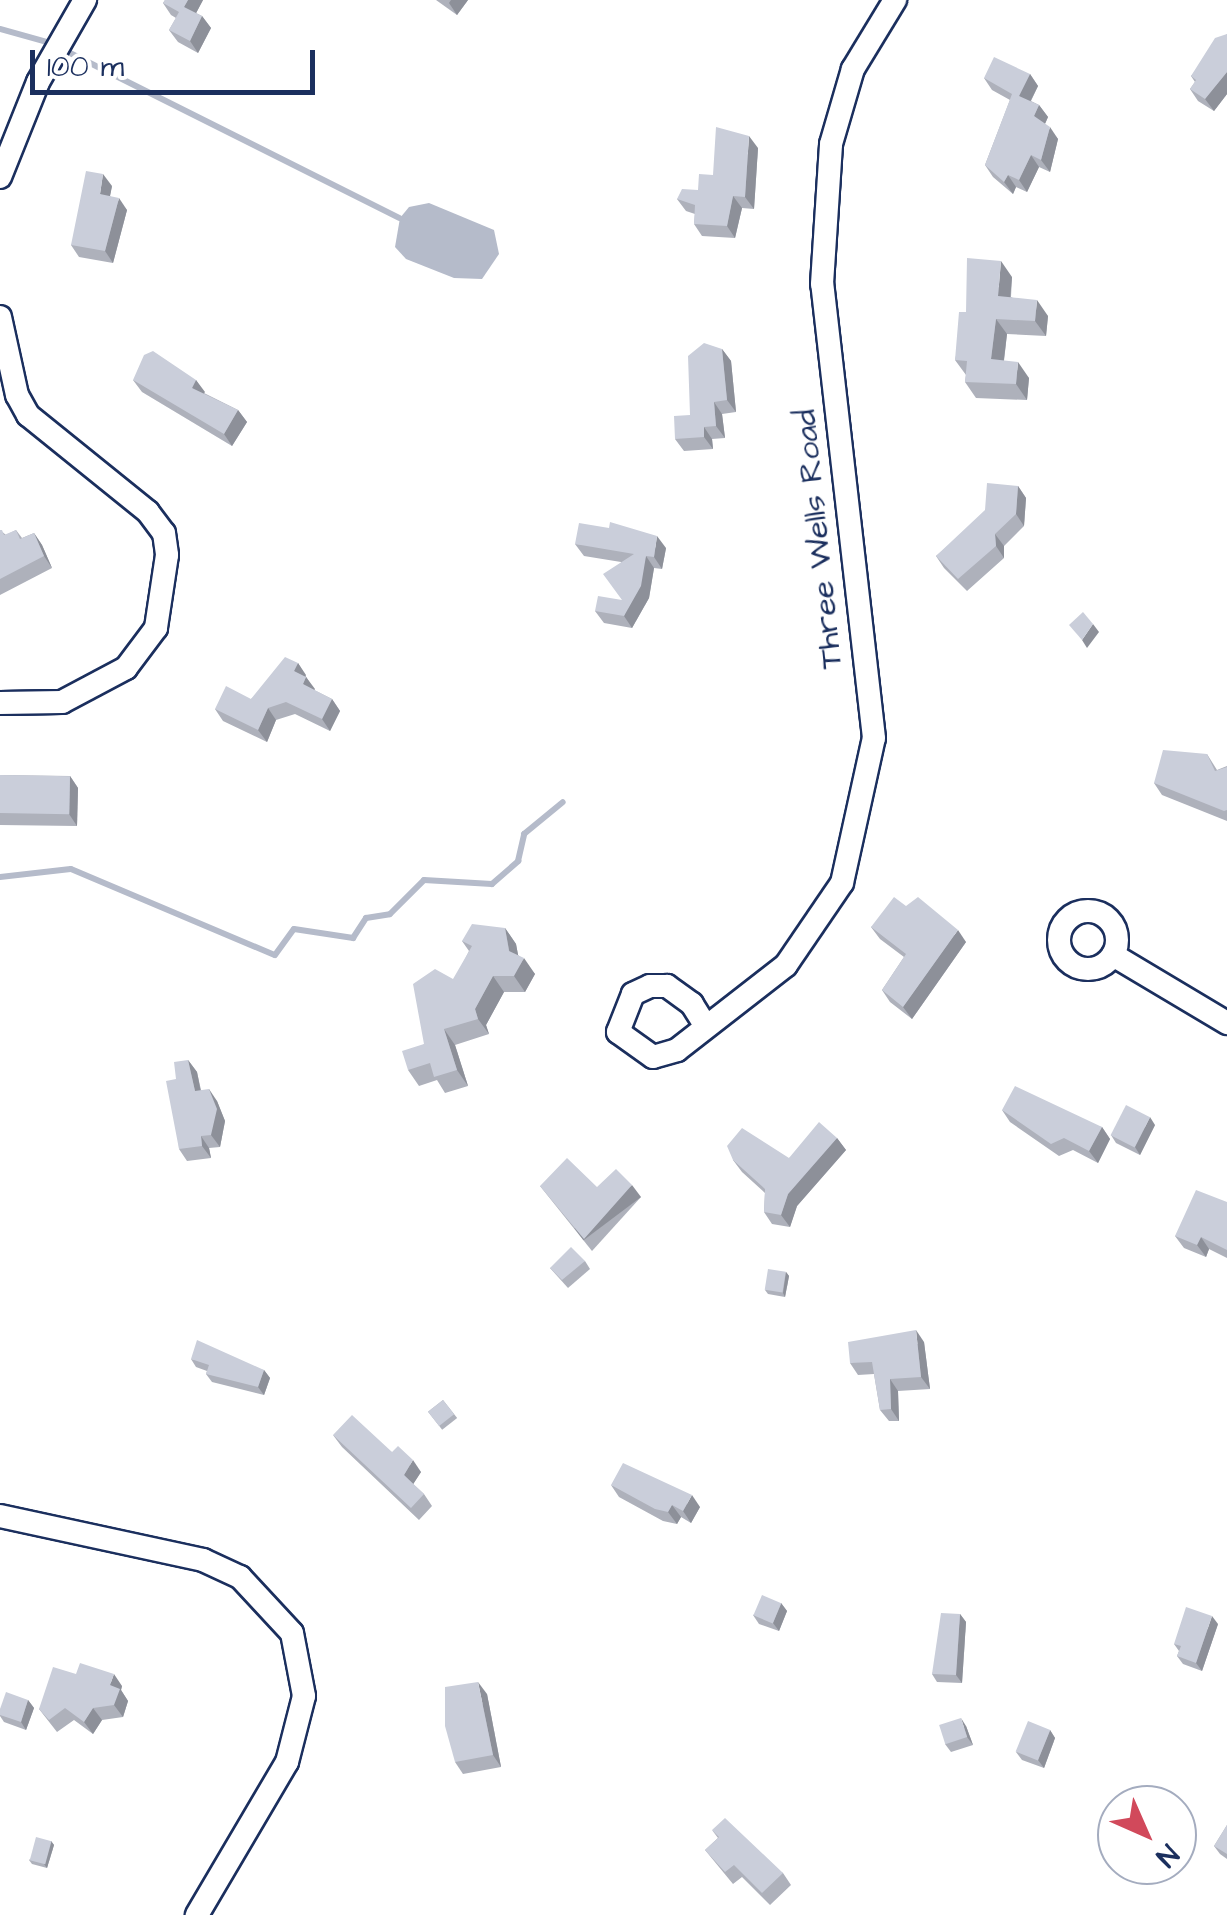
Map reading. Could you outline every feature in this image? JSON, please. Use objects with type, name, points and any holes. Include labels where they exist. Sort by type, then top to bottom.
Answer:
[{"type":"street","points":[[0,177],[57,47],[86,0]]},
{"type":"street","name":"Three Wells Road","points":[[705,1025],[740,1006],[786,965],[842,882],[874,738],[822,284],[832,144],[853,69],[895,0]]},
{"type":"street","points":[[0,317],[16,395],[28,414],[148,512],[164,533],[167,556],[156,628],[126,668],[62,702],[0,703]]},
{"type":"street","points":[[1113,954],[1227,1023]]},
{"type":"street","points":[[0,1516],[203,1560],[240,1577],[292,1633],[304,1696],[286,1762],[197,1915]]},
{"type":"water","points":[[429,203],[494,230],[499,254],[482,279],[454,278],[406,259],[395,247],[400,218],[409,207]]},
{"type":"building","points":[[188,0],[184,7],[202,16],[190,41],[169,30],[179,12],[163,3]]},
{"type":"building","points":[[1227,34],[1227,72],[1205,99],[1190,89],[1196,80],[1191,76],[1215,38]]},
{"type":"building","points":[[994,57],[1030,74],[1019,96],[1039,105],[1034,116],[1050,127],[1041,160],[1031,155],[1019,180],[1008,175],[1004,182],[985,165],[1012,94],[984,78]]},
{"type":"building","points":[[716,127],[749,136],[745,197],[733,196],[727,226],[694,224],[695,205],[677,199],[682,189],[698,190],[699,174],[713,175]]},
{"type":"building","points":[[86,171],[103,174],[100,194],[119,198],[105,251],[71,245]]},
{"type":"building","points":[[967,258],[1001,261],[998,296],[1037,300],[1035,321],[996,319],[991,359],[1018,362],[1016,384],[965,382],[967,361],[955,360],[959,312],[966,312]]},
{"type":"building","points":[[704,343],[722,349],[727,400],[714,402],[716,426],[704,427],[704,437],[675,439],[674,416],[690,415],[688,356]]},
{"type":"building","points":[[153,351],[196,380],[192,388],[238,410],[224,434],[133,380],[144,355]]},
{"type":"building","points":[[987,483],[1018,486],[1016,514],[995,534],[996,546],[958,579],[936,556],[985,510]]},
{"type":"building","points":[[610,522],[657,536],[654,557],[646,556],[641,586],[624,616],[595,611],[598,596],[622,600],[603,574],[634,554],[575,544],[579,523],[609,528]]},
{"type":"building","points":[[0,530],[4,535],[16,530],[20,539],[34,533],[44,556],[0,579]]},
{"type":"building","points":[[1083,612],[1093,624],[1082,640],[1069,625]]},
{"type":"building","points":[[285,657],[298,663],[294,671],[306,677],[303,684],[332,699],[322,719],[286,702],[268,708],[258,730],[215,709],[226,686],[251,699]]},
{"type":"building","points":[[1163,750],[1207,754],[1215,771],[1227,767],[1227,810],[1154,783]]},
{"type":"building","points":[[0,775],[70,776],[69,814],[0,813]]},
{"type":"building","points":[[894,897],[906,906],[918,897],[958,930],[903,1007],[882,990],[906,954],[871,927]]},
{"type":"building","points":[[472,924],[505,928],[509,951],[524,958],[514,976],[493,976],[475,1009],[478,1019],[444,1029],[457,1070],[434,1077],[430,1063],[408,1070],[402,1051],[424,1044],[413,984],[435,969],[453,979],[472,946],[462,941]]},
{"type":"building","points":[[188,1060],[195,1091],[209,1089],[217,1109],[211,1135],[201,1136],[202,1146],[179,1149],[166,1081],[176,1079],[174,1062]]},
{"type":"building","points":[[1015,1086],[1102,1127],[1089,1151],[1064,1138],[1051,1144],[1002,1110]]},
{"type":"building","points":[[1126,1105],[1150,1117],[1135,1148],[1111,1135]]},
{"type":"building","points":[[819,1122],[837,1138],[788,1194],[781,1215],[764,1212],[765,1189],[733,1160],[727,1146],[742,1128],[789,1158]]},
{"type":"building","points":[[567,1158],[597,1187],[616,1169],[632,1185],[584,1239],[540,1186]]},
{"type":"building","points":[[1196,1190],[1227,1202],[1227,1250],[1201,1237],[1197,1245],[1175,1236]]},
{"type":"building","points":[[571,1247],[585,1261],[562,1280],[550,1268]]},
{"type":"building","points":[[768,1269],[786,1272],[782,1293],[765,1290]]},
{"type":"building","points":[[916,1330],[921,1377],[890,1379],[891,1409],[880,1410],[872,1362],[850,1363],[848,1342]]},
{"type":"building","points":[[197,1340],[264,1370],[258,1387],[206,1374],[209,1365],[191,1359]]},
{"type":"building","points":[[443,1400],[454,1414],[439,1426],[428,1412]]},
{"type":"building","points":[[352,1415],[392,1452],[398,1446],[413,1460],[404,1475],[424,1494],[411,1508],[333,1435]]},
{"type":"building","points":[[623,1463],[692,1495],[683,1511],[672,1505],[668,1512],[655,1509],[611,1485]]},
{"type":"building","points":[[762,1595],[781,1603],[773,1623],[753,1615]]},
{"type":"building","points":[[1186,1607],[1212,1616],[1196,1663],[1177,1656],[1181,1646],[1174,1644]]},
{"type":"building","points":[[941,1613],[960,1614],[956,1675],[932,1674]]},
{"type":"building","points":[[80,1663],[114,1674],[110,1685],[120,1689],[114,1705],[93,1708],[84,1722],[65,1708],[49,1720],[39,1709],[53,1667],[76,1674]]},
{"type":"building","points":[[478,1682],[493,1755],[455,1762],[445,1726],[445,1687]]},
{"type":"building","points":[[6,1692],[28,1700],[21,1722],[0,1715]]},
{"type":"building","points":[[961,1718],[967,1737],[945,1744],[939,1725]]},
{"type":"building","points":[[1028,1721],[1050,1730],[1038,1761],[1016,1752]]},
{"type":"building","points":[[725,1818],[783,1873],[762,1893],[734,1865],[725,1872],[705,1850],[719,1837],[712,1830]]},
{"type":"building","points":[[1227,1825],[1227,1854],[1214,1846]]},
{"type":"building","points":[[36,1837],[51,1841],[45,1864],[30,1860]]},
{"type":"waterway","points":[[0,29],[50,43],[400,218]]},
{"type":"waterway","points":[[0,877],[71,869],[275,955],[294,929],[353,938],[366,918],[390,914],[424,880],[492,884],[518,861],[524,834],[563,802]]}]
